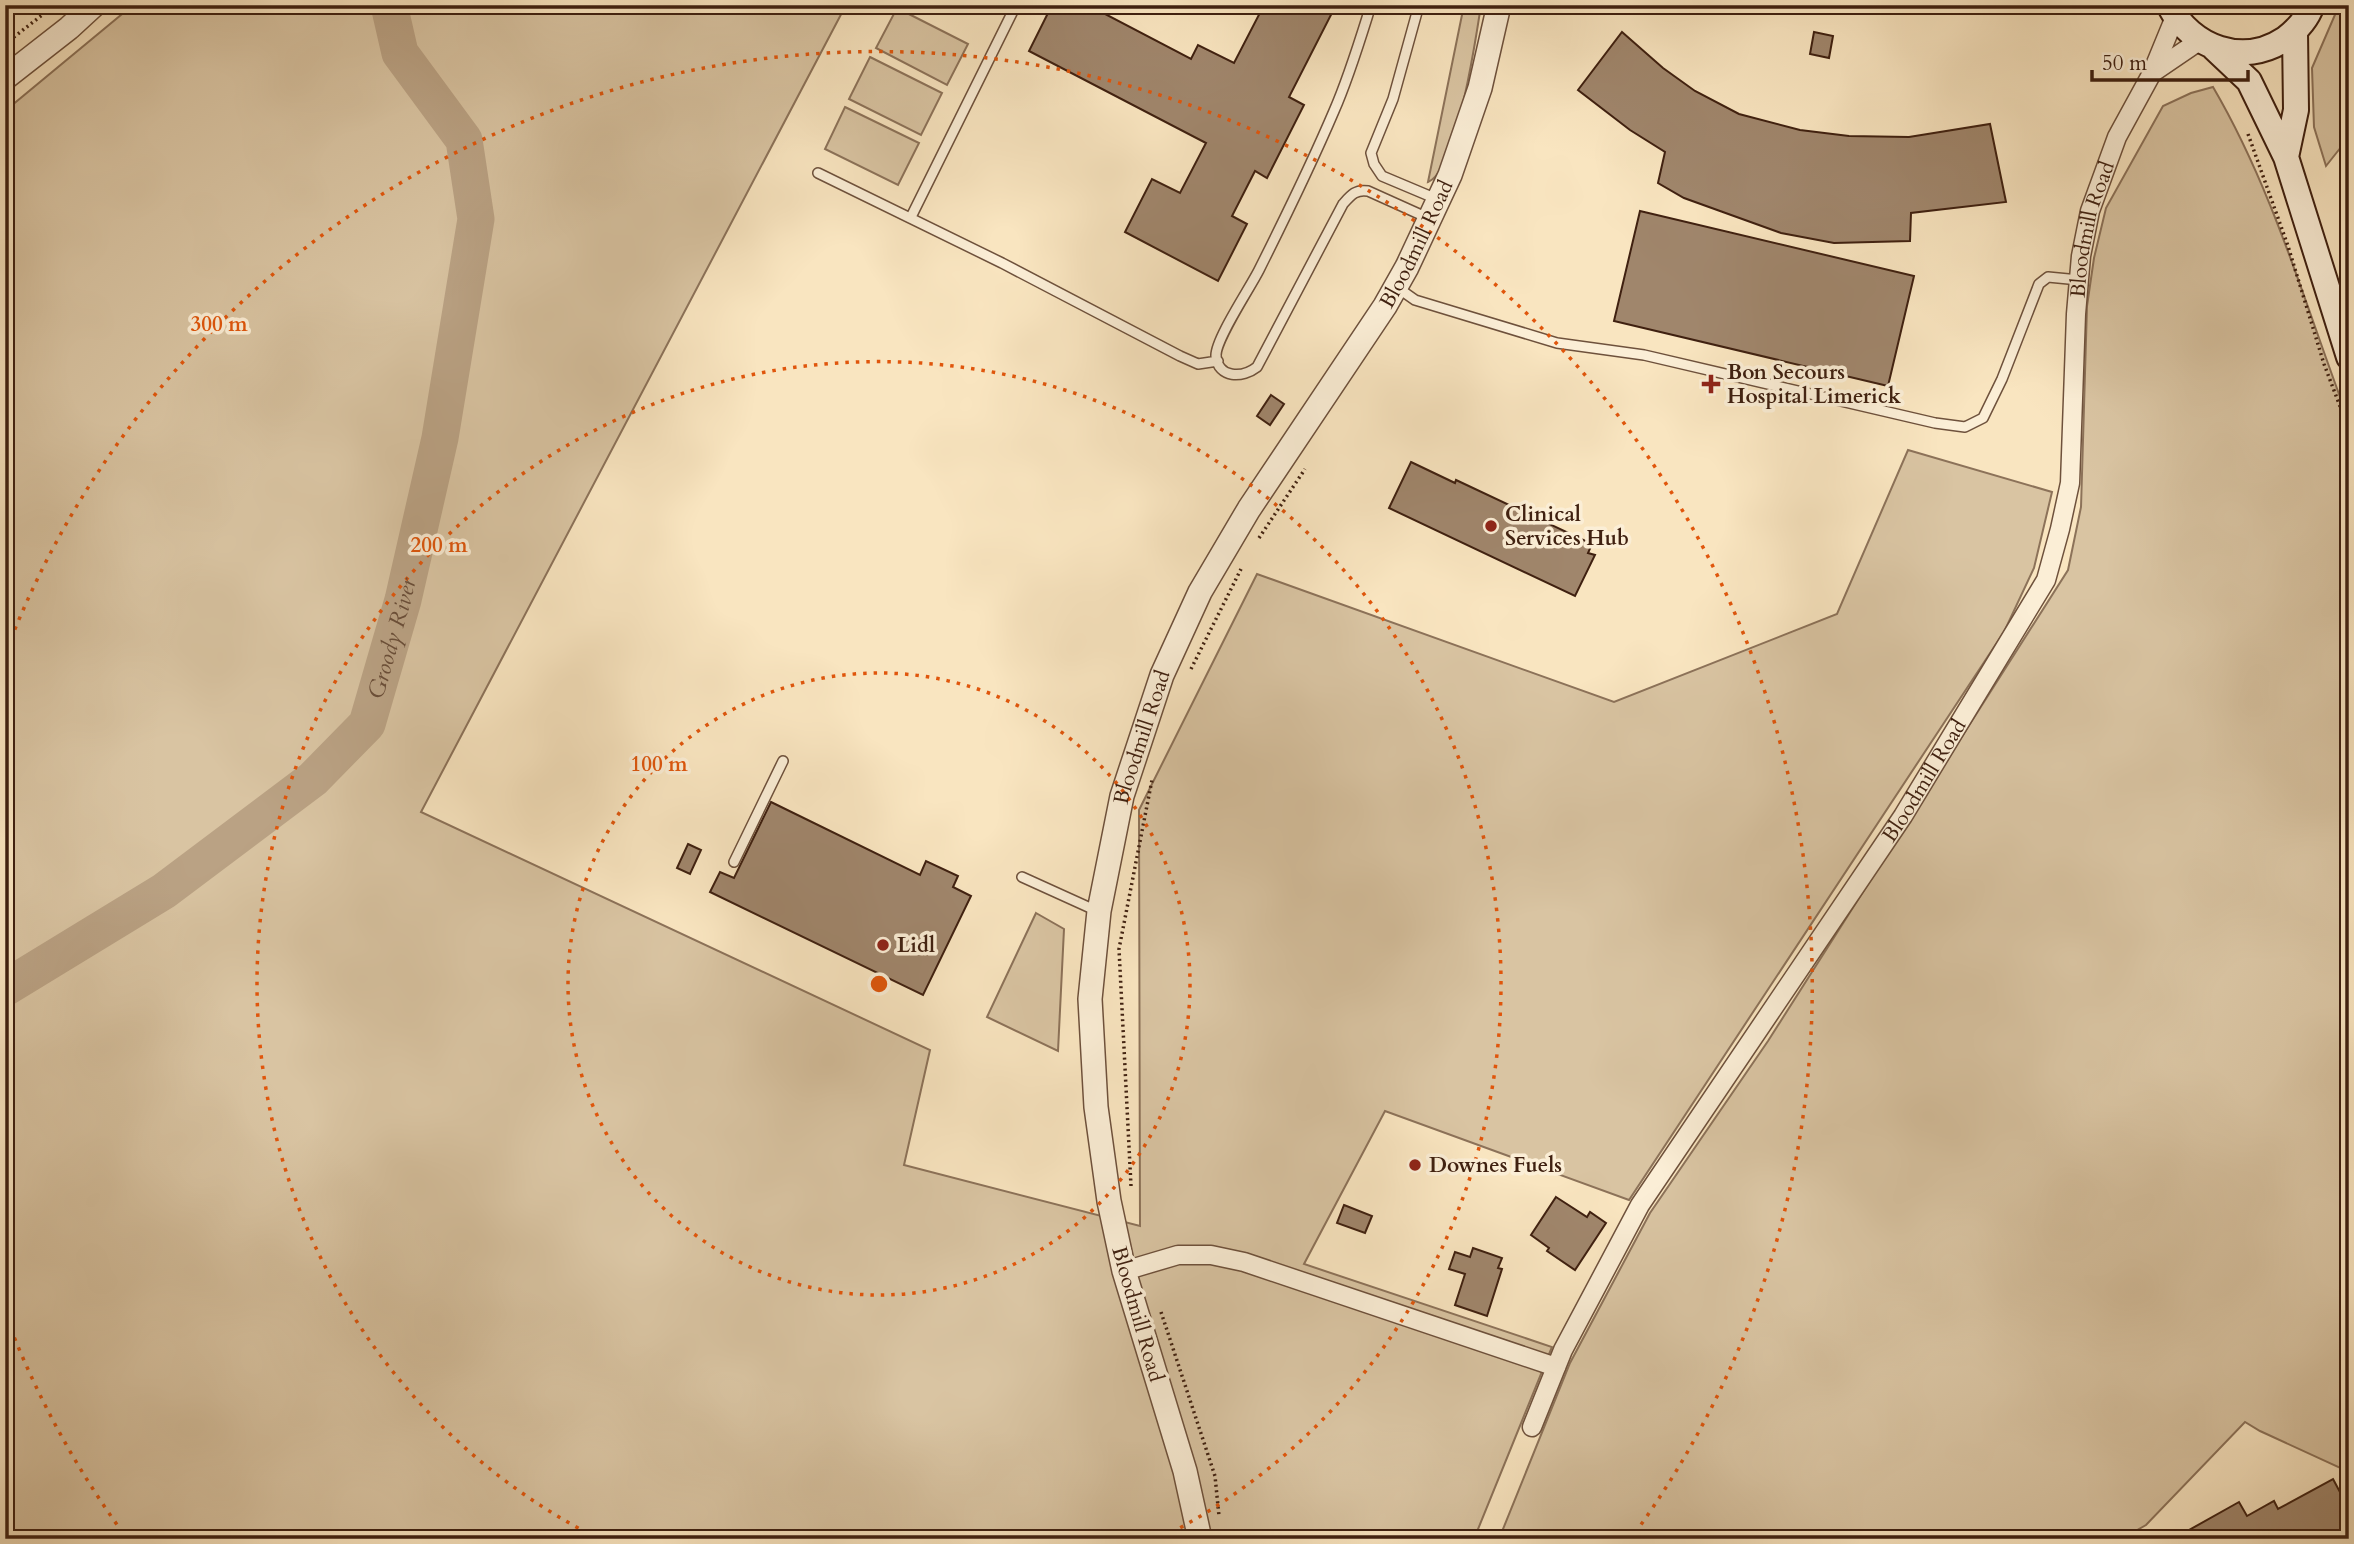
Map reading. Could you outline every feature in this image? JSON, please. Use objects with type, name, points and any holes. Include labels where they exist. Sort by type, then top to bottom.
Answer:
[{"type":"main road","points":[[2207,44],[2234,52],[2255,52],[2276,45],[2295,32],[2312,5]]},
{"type":"main road","points":[[2172,11],[2249,81],[2286,157],[2349,357]]},
{"type":"main road","points":[[2286,157],[2296,110],[2295,32]]},
{"type":"street","points":[[5,78],[69,29],[94,5]]},
{"type":"street","name":"Bloodmill Road","points":[[1200,1539],[1185,1471],[1124,1270],[1109,1201],[1096,1107],[1090,999],[1099,911],[1122,796],[1162,675],[1200,592],[1249,509],[1397,287],[1450,176],[1480,88],[1499,5]]},
{"type":"street","name":"Bloodmill Road","points":[[1532,1427],[1556,1367],[1640,1205],[1903,816],[2046,580],[2070,483],[2079,280],[2090,211],[2117,138],[2152,73],[2172,11]]},
{"type":"street","name":"Bloodmill Road","points":[[2152,73],[2207,44]]},
{"type":"street","points":[[1124,1270],[1178,1255],[1210,1255],[1244,1262],[1556,1367]]},
{"type":"lane","points":[[911,217],[1016,5]]},
{"type":"lane","points":[[1371,5],[1336,108],[1303,182],[1220,341],[1216,356],[1222,368],[1233,375],[1249,373],[1257,367],[1343,204],[1353,193],[1368,191],[1434,209]]},
{"type":"lane","points":[[1419,5],[1393,99],[1371,153],[1382,176],[1434,209]]},
{"type":"lane","points":[[818,173],[911,217],[1180,356],[1198,364],[1218,361]]},
{"type":"lane","points":[[1397,287],[1415,300],[1557,343],[1644,355],[1921,420],[1965,427],[1983,418],[2002,379],[2039,284],[2048,277],[2079,280]]},
{"type":"lane","points":[[734,862],[783,761]]},
{"type":"lane","points":[[1022,877],[1099,911]]},
{"type":"path","points":[[5,44],[55,5]]},
{"type":"path","points":[[2246,129],[2288,246],[2324,364],[2349,430]]},
{"type":"path","points":[[1254,546],[1306,467]]},
{"type":"path","points":[[1187,677],[1247,557]]},
{"type":"path","points":[[1131,1194],[1119,949],[1153,777]]},
{"type":"path","points":[[1159,1304],[1215,1476],[1220,1526]]},
{"type":"shaded area","points":[[133,5],[846,5],[421,812],[930,1050],[904,1165],[1140,1226],[1139,810],[1257,574],[1614,702],[1837,614],[1908,450],[2052,492],[2034,568],[2004,632],[1629,1200],[1385,1111],[1304,1264],[1552,1347],[1474,1539],[5,1539],[5,111]]},
{"type":"shaded area","points":[[1464,5],[1481,5],[1470,72],[1448,154],[1438,173],[1428,182]]},
{"type":"shaded area","points":[[2349,5],[2349,137],[2326,166],[2314,127],[2312,68],[2337,10]]},
{"type":"shaded area","points":[[897,8],[968,44],[947,85],[876,48]]},
{"type":"shaded area","points":[[870,57],[942,93],[921,135],[849,99]]},
{"type":"shaded area","points":[[2213,87],[2235,127],[2272,209],[2349,421],[2349,1472],[2245,1422],[2146,1525],[2121,1539],[1499,1539],[1570,1363],[1650,1213],[1768,1041],[2068,570],[2081,507],[2087,306],[2094,258],[2106,208],[2163,106],[2191,93]]},
{"type":"shaded area","points":[[845,107],[919,143],[898,185],[825,149]]},
{"type":"shaded area","points":[[1036,913],[1064,929],[1058,1051],[987,1017]]},
{"type":"building","points":[[1052,5],[1088,5],[1191,59],[1198,45],[1234,63],[1264,5],[1336,5],[1289,97],[1304,105],[1267,178],[1255,171],[1232,216],[1247,224],[1218,281],[1125,232],[1152,179],[1180,193],[1206,143],[1029,51]]},
{"type":"building","points":[[1622,32],[1663,68],[1695,91],[1739,114],[1800,130],[1849,136],[1909,137],[1990,124],[2006,202],[1911,213],[1910,241],[1834,243],[1781,233],[1684,198],[1658,183],[1665,152],[1630,130],[1578,90]]},
{"type":"building","points":[[1814,32],[1833,36],[1829,58],[1810,54]]},
{"type":"building","name":"Bon Secours Hospital Limerick","points":[[1640,211],[1914,276],[1888,386],[1614,321]]},
{"type":"building","points":[[1271,395],[1284,404],[1270,425],[1257,416]]},
{"type":"building","name":"Clinical Services Hub","points":[[1411,462],[1455,483],[1456,480],[1592,544],[1588,553],[1595,555],[1575,596],[1389,508]]},
{"type":"building","name":"Lidl","points":[[771,802],[920,875],[926,861],[958,876],[953,887],[971,896],[923,995],[710,892],[720,872],[734,878]]},
{"type":"building","points":[[688,844],[701,850],[690,874],[677,868]]},
{"type":"building","points":[[1556,1197],[1587,1217],[1590,1212],[1606,1223],[1575,1270],[1547,1251],[1549,1248],[1531,1235]]},
{"type":"building","points":[[1344,1205],[1372,1216],[1365,1233],[1337,1223]]},
{"type":"building","points":[[1473,1248],[1502,1258],[1498,1268],[1502,1269],[1487,1316],[1455,1305],[1465,1274],[1449,1269],[1455,1252],[1470,1257]]},
{"type":"building","points":[[2333,1479],[2349,1509],[2349,1526],[2325,1539],[2173,1539],[2239,1502],[2247,1516],[2274,1501],[2278,1509]]},
{"type":"waterway","name":"Groody River","points":[[5,988],[164,891],[313,779],[367,724],[403,600],[440,438],[476,219],[464,140],[400,53],[389,5]]},
{"type":"place","name":"Bon Secours Hospital Limerick","points":[[1711,384]]},
{"type":"place","name":"Clinical Services Hub","points":[[1491,526]]},
{"type":"place","name":"Lidl","points":[[883,945]]},
{"type":"place","name":"Downes Fuels","points":[[1415,1165]]}]
